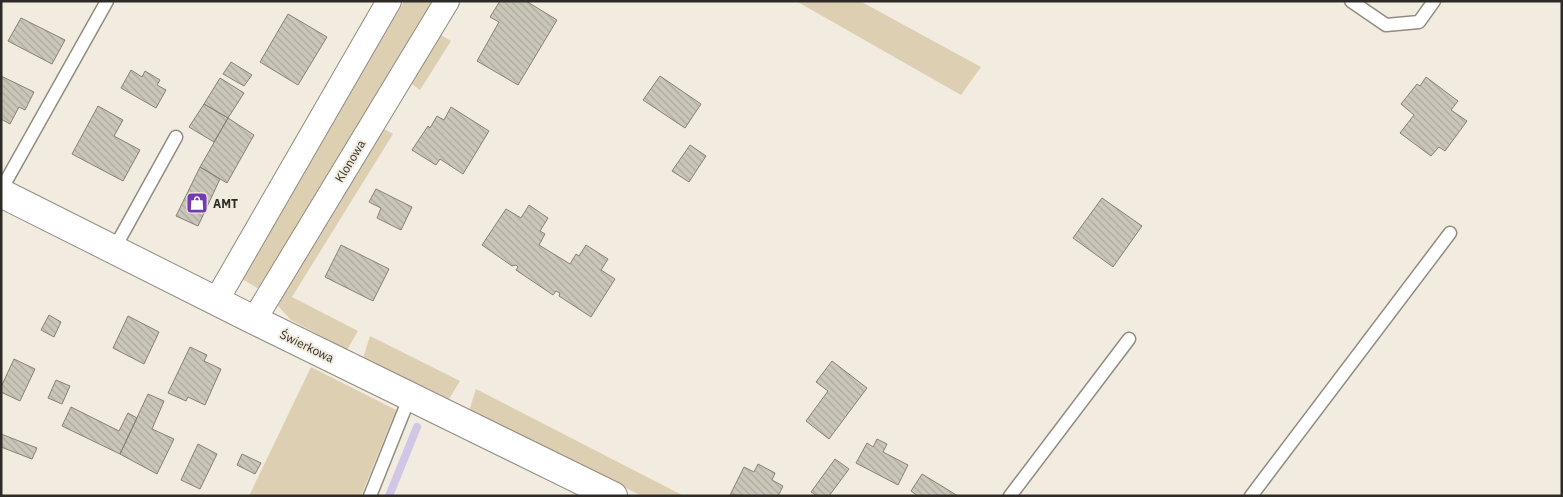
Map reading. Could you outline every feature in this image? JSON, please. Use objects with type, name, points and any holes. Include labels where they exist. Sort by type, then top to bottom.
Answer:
[{"type":"street","points":[[216,301],[390,1]]},
{"type":"street","name":"Klonowa","points":[[254,320],[447,1]]},
{"type":"street","name":"Świerkowa","points":[[1,192],[254,320],[613,496]]},
{"type":"lane","points":[[1,192],[107,1]]},
{"type":"lane","points":[[1351,1],[1386,25],[1419,22],[1434,1]]},
{"type":"lane","points":[[114,249],[176,137]]},
{"type":"lane","points":[[1251,496],[1450,233]]},
{"type":"lane","points":[[1010,496],[1129,339]]},
{"type":"lane","points":[[370,496],[410,396]]},
{"type":"shaded area","points":[[404,1],[432,1],[259,289],[240,278]]},
{"type":"shaded area","points":[[796,1],[860,1],[981,67],[961,95]]},
{"type":"shaded area","points":[[436,32],[451,41],[420,90],[408,81]]},
{"type":"shaded area","points":[[381,127],[393,134],[292,297],[358,331],[347,350],[291,320],[278,306],[278,299]]},
{"type":"shaded area","points":[[370,336],[460,381],[449,399],[363,358]]},
{"type":"shaded area","points":[[311,367],[396,410],[361,496],[249,496]]},
{"type":"shaded area","points":[[476,389],[684,496],[642,496],[469,411]]},
{"type":"building","points":[[500,1],[526,1],[557,20],[518,85],[477,61],[499,22],[490,17]]},
{"type":"building","points":[[288,14],[327,37],[298,85],[260,62]]},
{"type":"building","points":[[21,18],[65,40],[52,64],[8,41]]},
{"type":"building","points":[[231,62],[252,75],[244,86],[223,74]]},
{"type":"building","points":[[131,70],[142,77],[145,71],[160,80],[157,85],[166,90],[156,108],[121,88]]},
{"type":"building","points":[[1,76],[34,92],[25,110],[19,107],[10,124],[1,119]]},
{"type":"building","points":[[660,76],[701,104],[685,128],[643,100]]},
{"type":"building","points":[[1426,77],[1458,101],[1451,110],[1467,121],[1445,151],[1439,147],[1431,156],[1400,133],[1414,115],[1401,104],[1417,84],[1420,86]]},
{"type":"building","points":[[220,78],[244,93],[228,118],[204,104]]},
{"type":"building","points":[[204,104],[228,118],[214,142],[189,127]]},
{"type":"building","points":[[98,106],[123,120],[114,136],[140,150],[123,181],[72,154]]},
{"type":"building","points":[[451,107],[489,131],[463,174],[440,159],[436,165],[412,150],[437,116],[444,120]]},
{"type":"building","points":[[228,118],[254,135],[227,183],[200,167]]},
{"type":"building","points":[[690,145],[706,156],[689,182],[672,171]]},
{"type":"building","points":[[200,167],[220,179],[198,226],[176,216]]},
{"type":"building","points":[[376,189],[412,207],[401,230],[377,218],[381,208],[369,202]]},
{"type":"building","points":[[1102,198],[1142,226],[1113,267],[1073,238]]},
{"type":"building","points":[[529,205],[548,218],[540,231],[545,234],[539,245],[570,264],[576,254],[579,256],[586,245],[608,259],[601,270],[615,279],[591,317],[559,296],[560,293],[556,291],[553,295],[516,270],[518,267],[516,265],[512,266],[482,245],[506,209],[521,218]]},
{"type":"building","points":[[341,245],[389,269],[373,301],[325,277]]},
{"type":"building","points":[[49,315],[61,322],[54,337],[41,330]]},
{"type":"building","points":[[128,316],[159,332],[144,364],[113,348]]},
{"type":"building","points":[[190,347],[207,355],[204,361],[221,369],[205,405],[188,397],[186,401],[168,393]]},
{"type":"building","points":[[14,359],[35,369],[20,401],[1,392],[1,387]]},
{"type":"building","points":[[832,361],[867,388],[829,439],[806,421],[828,391],[816,382]]},
{"type":"building","points":[[56,380],[70,386],[62,404],[48,398]]},
{"type":"building","points":[[148,394],[164,401],[152,429],[174,439],[157,474],[120,454]]},
{"type":"building","points":[[71,407],[119,431],[128,413],[137,418],[120,454],[62,426]]},
{"type":"building","points":[[1,434],[37,448],[32,459],[1,447]]},
{"type":"building","points":[[877,439],[887,444],[883,452],[908,465],[898,485],[856,463],[867,443],[873,447]]},
{"type":"building","points":[[198,444],[217,454],[200,489],[181,480]]},
{"type":"building","points":[[242,454],[261,463],[255,474],[237,465]]},
{"type":"building","points":[[835,459],[849,469],[829,496],[817,496],[811,492]]},
{"type":"building","points":[[758,464],[775,473],[772,480],[783,486],[778,496],[730,495],[744,467],[754,472]]},
{"type":"building","points":[[922,474],[958,496],[918,496],[911,491]]},
{"type":"waterway","points":[[389,496],[417,427]]},
{"type":"place","name":"AMT","points":[[197,203]]}]
